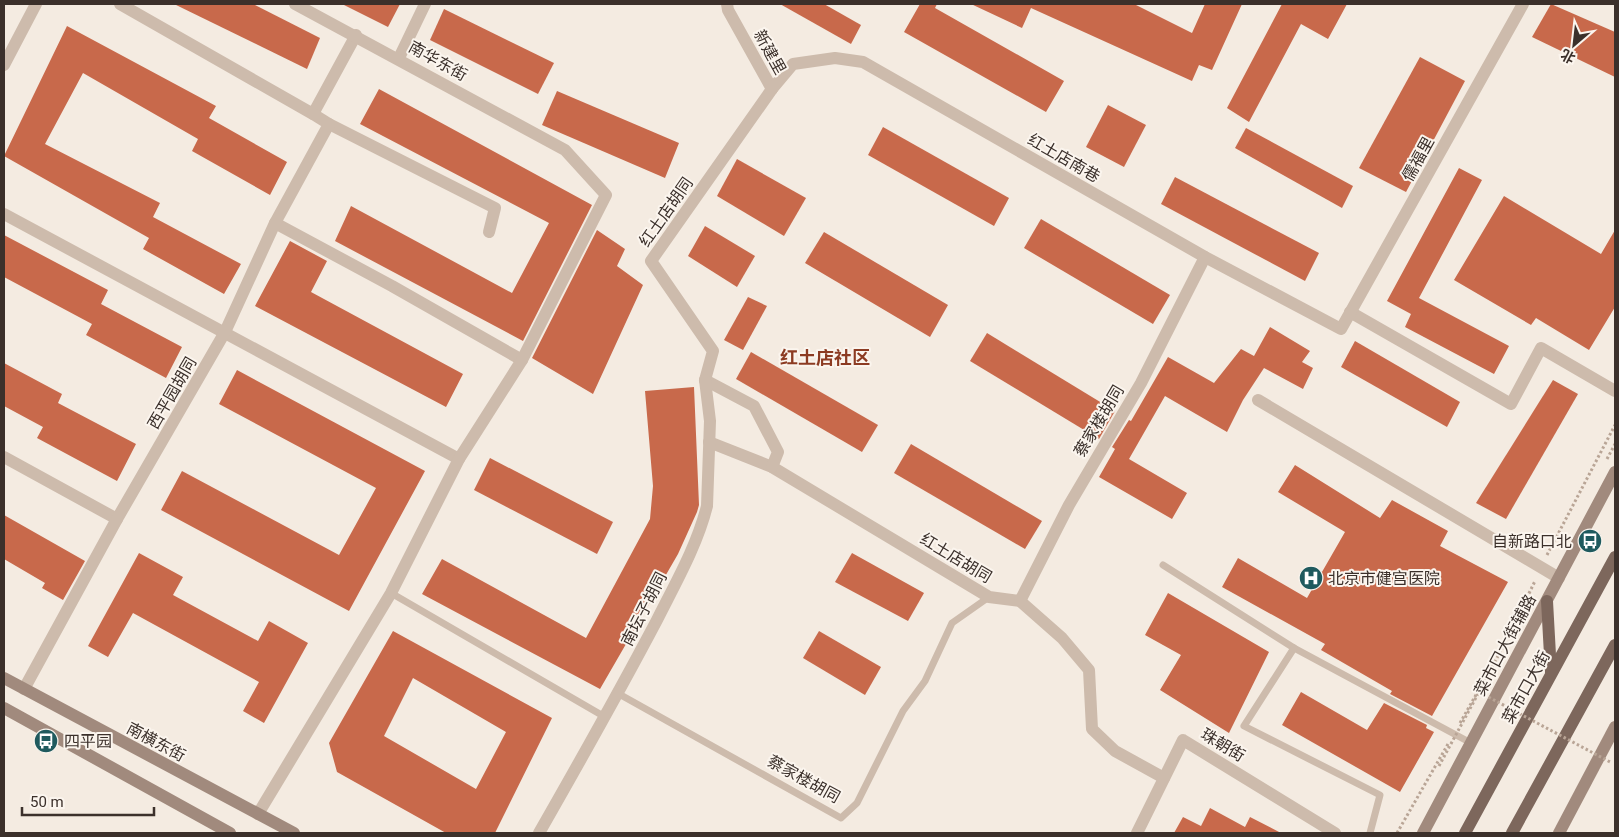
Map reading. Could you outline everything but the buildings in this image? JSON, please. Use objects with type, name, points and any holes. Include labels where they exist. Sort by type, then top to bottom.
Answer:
[{"type":"main road","name":"菜市口大街辅路","points":[[1423,833],[1615,472]]},
{"type":"main road","name":"菜市口大街","points":[[1465,833],[1615,557]]},
{"type":"main road","points":[[1547,601],[1551,675]]},
{"type":"main road","points":[[1512,833],[1615,645]]},
{"type":"main road","name":"南横东街","points":[[4,678],[294,833]]},
{"type":"main road","points":[[4,708],[230,833]]},
{"type":"main road","points":[[1559,833],[1615,727]]},
{"type":"street","points":[[4,65],[36,4]]},
{"type":"street","points":[[120,4],[330,124],[495,208],[490,232]]},
{"type":"street","name":"南华东街","points":[[295,4],[356,35],[565,150],[606,195],[522,360]]},
{"type":"street","points":[[398,58],[425,4]]},
{"type":"street","name":"新建里","points":[[728,4],[728,10],[772,89]]},
{"type":"street","name":"儒福里","points":[[1341,329],[1524,4]]},
{"type":"street","points":[[313,114],[356,35]]},
{"type":"street","name":"红土店南巷","points":[[772,89],[793,64],[835,58],[863,62],[1205,256],[1341,329]]},
{"type":"street","name":"红土店胡同","points":[[705,380],[714,352],[651,261],[772,89]]},
{"type":"street","name":"西平园胡同","points":[[24,690],[117,519],[225,332],[275,223],[330,124]]},
{"type":"street","points":[[4,214],[459,460]]},
{"type":"street","points":[[258,814],[391,593],[459,460],[522,360],[392,286],[275,223]]},
{"type":"street","name":"蔡家楼胡同","points":[[1020,601],[1069,505],[1141,383],[1205,256]]},
{"type":"street","points":[[1350,312],[1511,404],[1540,348],[1615,391]]},
{"type":"street","points":[[705,380],[754,406],[778,452],[772,468]]},
{"type":"street","name":"南坛子胡同","points":[[540,833],[619,694],[680,574],[704,519],[707,506],[710,421],[705,380]]},
{"type":"street","points":[[1258,400],[1559,578]]},
{"type":"street","name":"红土店胡同","points":[[709,442],[772,468],[989,597],[1020,601]]},
{"type":"street","points":[[4,457],[117,519]]},
{"type":"street","points":[[1020,601],[1062,638],[1089,670],[1092,729],[1115,750],[1164,778]]},
{"type":"street","name":"珠朝街","points":[[1137,833],[1183,740],[1335,833]]},
{"type":"lane","points":[[1163,565],[1294,648],[1471,743]]},
{"type":"lane","points":[[391,593],[605,717]]},
{"type":"lane","name":"蔡家楼胡同","points":[[619,694],[841,818],[857,803],[903,711],[925,682],[952,623],[989,597]]},
{"type":"lane","points":[[1294,648],[1244,726],[1380,795],[1370,833]]},
{"type":"path","points":[[1439,766],[1506,642],[1615,425]]},
{"type":"path","points":[[1602,468],[1615,444]]},
{"type":"path","points":[[1397,833],[1506,642]]},
{"type":"path","points":[[1479,692],[1612,763]]},
{"type":"place","name":"自新路口北","points":[[1590,541]]},
{"type":"place","name":"北京市健宫医院","points":[[1311,578]]},
{"type":"place","name":"四平园","points":[[46,741]]},
{"type":"district","name":"红土店社区","points":[[825,357]]}]
